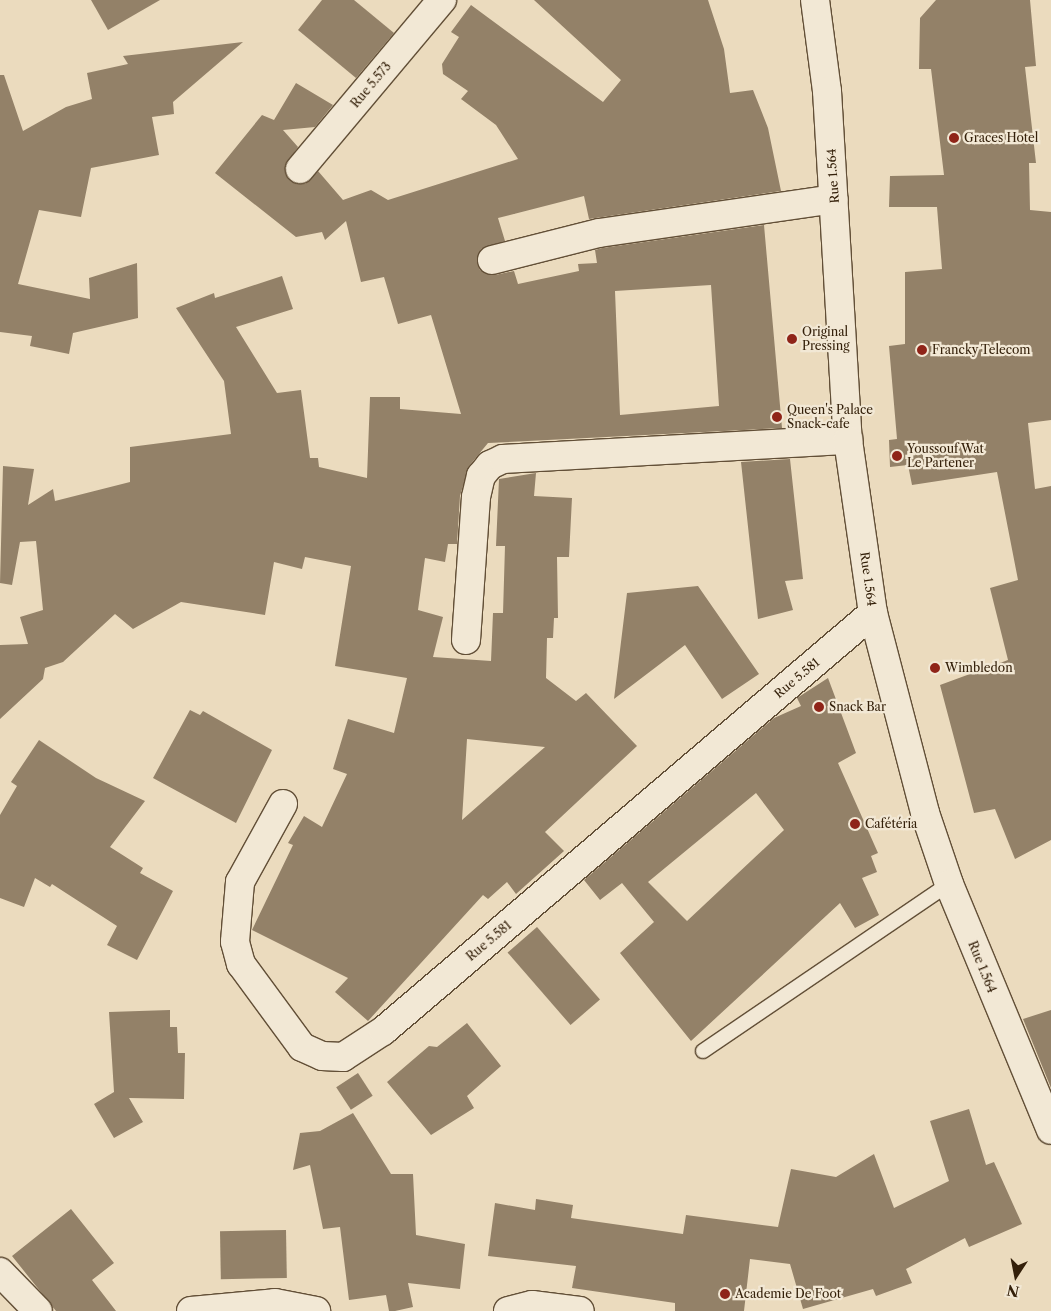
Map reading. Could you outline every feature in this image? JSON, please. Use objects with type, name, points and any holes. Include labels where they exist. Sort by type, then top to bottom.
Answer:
[{"type":"street","name":"Rue 5.573","points":[[300,169],[442,0]]},
{"type":"street","name":"Rue 1.564","points":[[815,0],[834,199],[848,440],[873,613],[925,813],[949,884],[1051,1130]]},
{"type":"street","points":[[492,260],[599,233],[834,199]]},
{"type":"street","points":[[466,640],[476,497],[481,476],[490,465],[510,458],[848,440]]},
{"type":"street","name":"Rue 5.581","points":[[283,804],[240,882],[235,942],[241,964],[302,1047],[322,1056],[343,1057],[390,1025],[873,613]]},
{"type":"street","points":[[0,1272],[38,1311]]},
{"type":"street","points":[[191,1311],[275,1303],[316,1311]]},
{"type":"street","points":[[508,1311],[532,1305],[580,1311]]},
{"type":"lane","points":[[703,1051],[949,884]]},
{"type":"building","points":[[91,0],[160,0],[108,30]]},
{"type":"building","points":[[322,0],[354,0],[394,33],[356,78],[298,30]]},
{"type":"building","points":[[534,0],[708,0],[724,49],[730,93],[753,90],[768,128],[781,191],[589,219],[584,196],[498,218],[505,241],[481,249],[477,263],[480,270],[495,275],[514,271],[518,284],[579,271],[578,264],[597,263],[595,250],[602,248],[764,225],[782,428],[488,443],[469,466],[460,496],[457,544],[448,544],[445,562],[425,558],[418,610],[443,617],[433,657],[491,661],[493,613],[503,613],[505,546],[496,546],[499,479],[536,473],[534,496],[572,498],[569,557],[557,557],[558,618],[554,618],[553,638],[547,638],[546,678],[576,701],[586,693],[637,746],[545,832],[564,851],[516,894],[507,882],[488,899],[483,895],[368,1021],[335,992],[348,978],[252,930],[293,845],[288,843],[304,816],[322,827],[347,774],[333,769],[348,719],[394,733],[407,678],[335,666],[351,566],[305,557],[302,569],[274,562],[265,615],[181,602],[133,629],[115,614],[63,662],[45,668],[43,679],[0,719],[0,645],[28,644],[20,617],[43,610],[36,541],[20,542],[12,585],[0,583],[3,466],[34,469],[28,505],[53,489],[55,501],[130,482],[130,447],[231,434],[224,381],[176,308],[214,293],[215,298],[282,276],[293,309],[236,327],[277,393],[301,390],[310,458],[318,458],[319,467],[367,478],[370,397],[400,397],[400,409],[461,414],[431,315],[398,324],[384,277],[361,282],[346,221],[325,240],[322,232],[296,237],[215,173],[262,115],[274,120],[296,83],[333,105],[315,127],[283,130],[298,147],[285,166],[286,175],[297,184],[305,184],[318,171],[343,200],[371,190],[388,200],[518,159],[496,125],[461,99],[468,91],[443,74],[442,64],[459,37],[451,32],[471,5],[603,102],[621,80]],"holes":[[[711,285],[719,406],[620,415],[615,291]],[[467,739],[545,747],[462,820]]]},
{"type":"building","points":[[936,0],[1030,0],[1036,66],[1025,67],[1036,163],[1029,163],[1030,210],[1051,212],[1051,420],[1028,423],[1035,489],[1051,486],[1051,840],[1015,859],[995,809],[974,813],[940,685],[1008,660],[990,588],[1018,580],[997,472],[912,485],[908,465],[890,467],[889,440],[897,439],[889,346],[905,344],[905,272],[942,269],[937,207],[889,207],[890,176],[944,175],[931,69],[919,69],[920,18]]},
{"type":"building","points":[[243,42],[173,102],[174,114],[152,117],[159,155],[91,168],[81,217],[39,210],[18,284],[90,299],[89,278],[137,263],[138,318],[73,333],[69,354],[30,346],[32,336],[0,332],[0,75],[4,75],[23,131],[66,107],[92,99],[87,73],[128,64],[123,56]]},
{"type":"building","points":[[790,459],[803,579],[785,581],[793,610],[758,619],[741,462]]},
{"type":"building","points":[[698,586],[759,674],[722,699],[685,645],[614,699],[627,593]]},
{"type":"building","points":[[828,678],[856,753],[838,763],[878,853],[871,856],[877,872],[862,878],[879,915],[855,928],[840,903],[691,1041],[620,953],[654,922],[622,883],[600,900],[584,880],[774,718],[801,706],[797,698]],"holes":[[[756,793],[784,830],[687,921],[648,882]]]},
{"type":"building","points":[[190,710],[200,715],[203,711],[272,750],[236,823],[153,778]]},
{"type":"building","points":[[39,740],[96,778],[145,801],[110,847],[143,868],[140,873],[173,891],[137,960],[107,945],[117,926],[52,884],[50,887],[35,878],[24,907],[0,898],[0,815],[17,786],[11,782]]},
{"type":"building","points":[[537,927],[600,999],[571,1025],[508,953]]},
{"type":"building","points":[[170,1010],[170,1027],[177,1027],[178,1053],[185,1053],[184,1099],[129,1098],[143,1122],[114,1138],[94,1104],[114,1092],[109,1012]]},
{"type":"building","points":[[1051,1010],[1051,1088],[1023,1019]]},
{"type":"building","points":[[467,1023],[501,1066],[467,1096],[474,1108],[431,1135],[387,1082],[429,1046],[437,1047]]},
{"type":"building","points":[[358,1073],[373,1096],[351,1110],[336,1087]]},
{"type":"building","points":[[969,1109],[986,1165],[994,1162],[1022,1224],[969,1247],[965,1238],[906,1269],[912,1283],[876,1296],[873,1289],[803,1309],[790,1264],[750,1259],[744,1311],[675,1311],[675,1303],[572,1288],[576,1266],[488,1256],[495,1203],[535,1210],[536,1199],[573,1205],[571,1218],[683,1234],[686,1215],[778,1227],[791,1169],[836,1177],[874,1154],[894,1208],[949,1181],[930,1121]]},
{"type":"building","points":[[353,1113],[391,1174],[413,1174],[416,1235],[465,1244],[460,1289],[408,1283],[413,1307],[395,1311],[389,1311],[386,1295],[349,1300],[340,1227],[323,1229],[310,1165],[293,1170],[300,1133],[320,1131]]},
{"type":"building","points":[[71,1209],[114,1263],[92,1280],[116,1311],[56,1311],[12,1256]]},
{"type":"building","points":[[286,1230],[287,1278],[221,1279],[220,1231]]},
{"type":"place","name":"Graces Hotel","points":[[954,138]]},
{"type":"place","name":"Original Pressing","points":[[792,339]]},
{"type":"place","name":"Francky Telecom","points":[[922,350]]},
{"type":"place","name":"Queen's Palace Snack-cafe","points":[[777,417]]},
{"type":"place","name":"Youssouf Wat Le Partener","points":[[897,456]]},
{"type":"place","name":"Wimbledon","points":[[935,668]]},
{"type":"place","name":"Snack Bar","points":[[819,707]]},
{"type":"place","name":"Cafétéria","points":[[855,824]]},
{"type":"place","name":"Academie De Foot","points":[[725,1294]]}]
